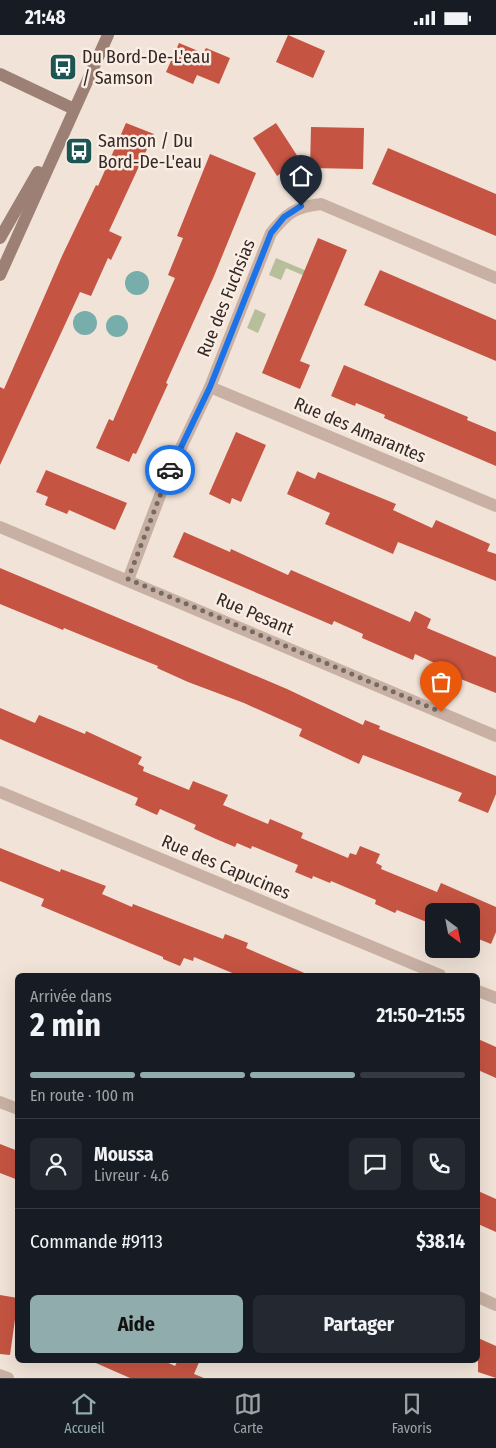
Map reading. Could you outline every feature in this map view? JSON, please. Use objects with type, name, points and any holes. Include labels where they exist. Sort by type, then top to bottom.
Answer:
[{"type":"street","points":[[0,275],[108,35]]},
{"type":"street","points":[[0,74],[74,109]]},
{"type":"street","points":[[0,238],[74,109]]},
{"type":"street","name":"Rue des Fuchsias","points":[[128,579],[167,477],[210,387],[271,233],[284,217],[301,206],[321,204],[496,278]]},
{"type":"street","name":"Rue des Amarantes","points":[[210,387],[496,506]]},
{"type":"street","name":"Rue Pesant","points":[[0,527],[128,579],[496,736]]},
{"type":"street","name":"Rue des Capucines","points":[[0,792],[435,973]]},
{"type":"street","points":[[480,992],[496,999]]},
{"type":"street","points":[[0,1102],[15,1108]]},
{"type":"street","points":[[480,1298],[496,1305]]},
{"type":"street","points":[[0,1375],[8,1378]]},
{"type":"green space","points":[[276,258],[309,272],[307,277],[286,268],[281,280],[269,275]]},
{"type":"green space","points":[[255,309],[266,314],[258,333],[247,328]]},
{"type":"water","points":[[137,271],[146,274],[149,283],[146,292],[137,295],[128,292],[125,283],[128,274]]},
{"type":"water","points":[[85,311],[90,312],[96,318],[96,328],[90,334],[85,335],[80,334],[74,328],[73,323],[74,318],[80,312]]},
{"type":"water","points":[[117,315],[125,318],[128,326],[125,334],[117,337],[109,334],[106,326],[109,318]]},
{"type":"building","points":[[288,35],[325,51],[313,78],[276,62]]},
{"type":"building","points":[[179,43],[203,53],[206,48],[230,58],[219,84],[197,75],[193,84],[166,72]]},
{"type":"building","points":[[126,123],[154,134],[109,231],[122,237],[111,260],[108,258],[91,296],[80,292],[0,465],[0,387],[4,389],[62,256],[96,185],[98,186]]},
{"type":"building","points":[[276,123],[300,160],[277,176],[253,138]]},
{"type":"building","points":[[311,127],[364,128],[363,169],[310,168]]},
{"type":"building","points":[[388,148],[496,194],[496,236],[372,184]]},
{"type":"building","points":[[210,154],[256,173],[214,276],[166,383],[168,384],[136,454],[133,453],[129,462],[96,448],[109,419],[113,421],[175,278],[168,275],[183,238],[177,236]]},
{"type":"building","points":[[318,238],[347,250],[300,361],[310,365],[300,389],[262,373]]},
{"type":"building","points":[[380,270],[496,320],[496,361],[364,305]]},
{"type":"building","points":[[344,365],[468,417],[467,420],[496,432],[496,466],[384,418],[385,415],[356,403],[355,406],[331,396]]},
{"type":"building","points":[[236,432],[266,445],[241,502],[232,498],[230,504],[209,494]]},
{"type":"building","points":[[46,470],[127,503],[115,530],[69,510],[67,514],[45,505],[48,497],[36,492]]},
{"type":"building","points":[[297,471],[315,479],[318,472],[396,504],[393,510],[432,528],[436,520],[490,544],[487,551],[496,554],[496,581],[398,542],[393,554],[325,524],[330,513],[287,494]]},
{"type":"building","points":[[184,532],[230,552],[231,549],[288,575],[291,570],[410,622],[415,611],[431,619],[427,628],[496,657],[496,693],[453,676],[454,672],[415,654],[413,660],[362,638],[363,634],[334,621],[332,625],[173,557]]},
{"type":"building","points":[[0,568],[287,689],[363,725],[365,720],[380,726],[379,729],[496,776],[496,794],[488,813],[458,801],[462,793],[363,755],[359,764],[299,736],[302,729],[244,703],[188,682],[157,668],[158,666],[0,604]]},
{"type":"building","points":[[0,708],[35,723],[39,715],[85,734],[86,731],[142,757],[138,764],[144,767],[143,771],[189,790],[193,781],[228,795],[223,805],[268,824],[270,819],[303,833],[301,838],[348,858],[350,853],[356,855],[360,846],[380,854],[376,863],[382,866],[381,869],[437,892],[441,883],[496,907],[496,932],[491,944],[480,940],[480,903],[425,903],[425,921],[397,910],[395,913],[375,904],[376,900],[331,881],[330,883],[313,876],[312,879],[295,872],[298,865],[252,846],[251,849],[237,843],[235,847],[194,829],[196,825],[160,809],[157,815],[135,805],[138,798],[0,739]]},
{"type":"building","points":[[0,848],[60,872],[61,869],[106,886],[102,894],[132,907],[133,904],[223,939],[225,934],[248,943],[246,948],[304,973],[232,973],[194,957],[193,961],[184,958],[180,966],[163,959],[163,957],[41,906],[44,899],[0,881]]},
{"type":"building","points":[[480,1040],[496,1047],[496,1078],[480,1071]]},
{"type":"building","points":[[0,1144],[15,1150],[15,1179],[0,1173]]},
{"type":"building","points":[[480,1192],[496,1199],[496,1232],[480,1225]]},
{"type":"building","points":[[0,1295],[15,1298],[15,1319],[10,1355],[0,1354]]},
{"type":"building","points":[[480,1339],[496,1346],[496,1378],[478,1372]]},
{"type":"building","points":[[96,1363],[168,1363],[175,1366],[176,1363],[199,1363],[194,1374],[204,1378],[130,1378]]},
{"type":"way so far","points":[[170,470],[128,579],[441,712]]},
{"type":"place","name":"Du Bord-De-L'eau / Samson","points":[[63,67]]},
{"type":"place","name":"Samson / Du Bord-De-L'eau","points":[[79,151]]},
{"type":"route","points":[[170,470],[210,387],[271,233],[284,217],[301,206]]}]
